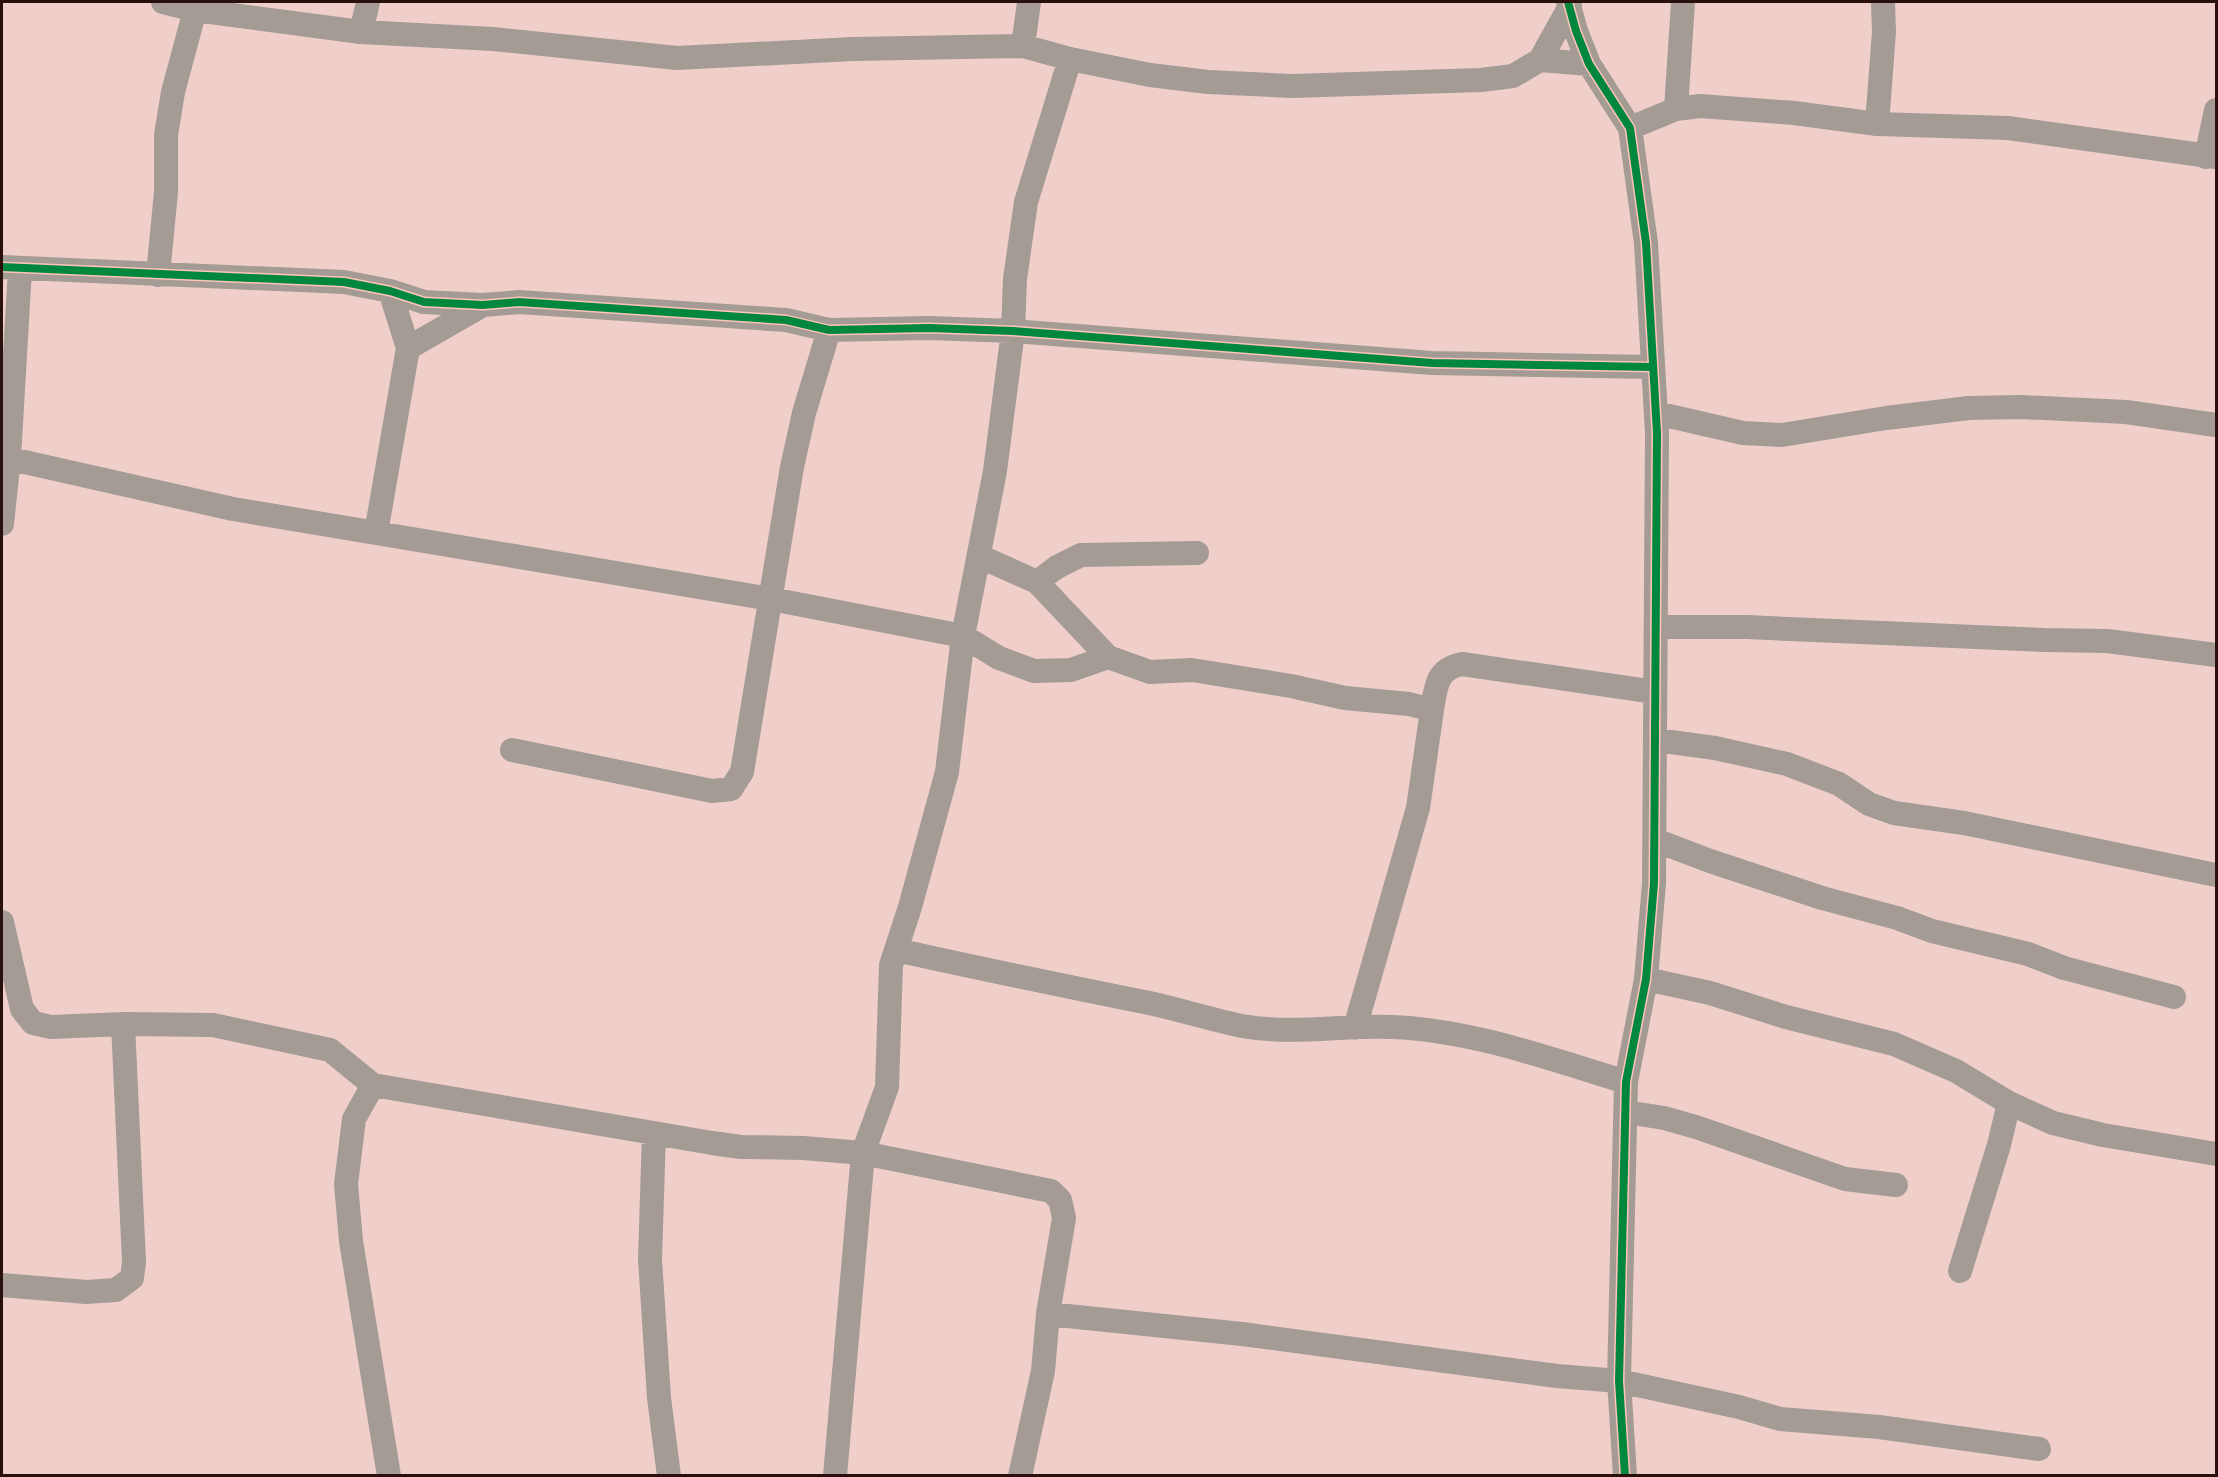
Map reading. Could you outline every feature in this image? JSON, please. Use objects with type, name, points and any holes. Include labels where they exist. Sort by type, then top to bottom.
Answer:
[{"type":"street","points":[[162,2],[195,10],[361,32],[493,39],[676,58],[853,49],[1023,46],[1070,59],[1150,75],[1292,86],[1481,80],[1513,76],[1540,60],[1569,4]]},
{"type":"street","points":[[361,32],[368,2]]},
{"type":"street","points":[[1023,46],[1029,2]]},
{"type":"street","points":[[1676,109],[1683,2]]},
{"type":"street","points":[[1877,124],[1884,32],[1883,2]]},
{"type":"street","points":[[1569,4],[1576,31],[1589,64],[1630,128],[1646,243],[1656,413],[1657,627],[1654,883],[1646,979],[1626,1082],[1619,1381],[1625,1476]]},
{"type":"street","points":[[158,275],[166,192],[166,135],[173,92],[195,10]]},
{"type":"street","points":[[835,1476],[863,1153],[887,1087],[891,965],[947,772],[963,636],[995,471],[1013,331],[1015,279],[1026,202],[1070,59]]},
{"type":"street","points":[[1540,60],[1589,64]]},
{"type":"street","points":[[1630,128],[1676,109],[1700,106],[1770,111],[1877,124],[2008,128],[2211,157],[2217,110]]},
{"type":"street","points":[[2,524],[11,268],[344,282],[390,291],[424,302],[483,305],[519,302],[786,320],[829,330],[929,328],[1013,331],[1432,363],[1653,368]]},
{"type":"street","points":[[376,533],[408,348],[390,291]]},
{"type":"street","points":[[408,348],[483,305]]},
{"type":"street","points":[[512,750],[712,791],[731,789],[742,772],[792,467],[804,413],[829,330]]},
{"type":"street","points":[[1656,413],[1743,433],[1782,435],[1886,418],[1969,408],[2020,407],[2105,411],[2217,425]]},
{"type":"street","points":[[5,458],[186,500],[771,599],[963,636],[999,658],[1035,671],[1071,670],[1108,657]]},
{"type":"street","points":[[1037,582],[1057,567],[1081,555],[1197,553]]},
{"type":"street","points":[[979,556],[1037,582],[1108,657],[1150,672],[1192,670],[1291,686],[1346,698],[1409,704],[1432,710]]},
{"type":"street","points":[[1657,627],[1758,627],[2107,641],[2217,655]]},
{"type":"street","points":[[1355,1028],[1418,808],[1434,694],[1442,673],[1451,666],[1462,664],[1655,692]]},
{"type":"street","points":[[1656,740],[1714,748],[1787,764],[1839,784],[1869,804],[1894,813],[1964,823],[2217,875]]},
{"type":"street","points":[[1655,840],[1822,898],[1932,930],[2028,954],[2064,968],[2174,997]]},
{"type":"street","points":[[2,922],[22,1009],[33,1023],[51,1026],[213,1025],[330,1050],[373,1085],[741,1147],[803,1148],[863,1153],[1051,1191],[1060,1200],[1064,1218],[1048,1314],[1043,1371],[1020,1476]]},
{"type":"street","points":[[896,950],[1157,1005],[1244,1026],[1292,1029],[1392,1027],[1436,1031],[1488,1041],[1626,1082]]},
{"type":"street","points":[[1646,979],[1710,993],[1786,1017],[1894,1044],[1956,1071],[2009,1103],[2053,1123],[2103,1135],[2217,1155]]},
{"type":"street","points":[[2,1285],[86,1292],[116,1290],[132,1278],[134,1262],[123,1024]]},
{"type":"street","points":[[373,1085],[354,1119],[346,1184],[351,1241],[389,1476]]},
{"type":"street","points":[[1960,1271],[1999,1145],[2009,1103]]},
{"type":"street","points":[[1626,1112],[1685,1124],[1845,1179],[1896,1185]]},
{"type":"street","points":[[654,1133],[650,1259],[659,1398],[669,1476]]},
{"type":"street","points":[[1048,1314],[1242,1334],[1557,1376],[1619,1381],[1739,1407],[1780,1419],[1879,1427],[2039,1449]]},
{"type":"cycle path","points":[[1568,2],[1589,64],[1630,128],[1646,243],[1657,433],[1654,883],[1646,979],[1626,1082],[1619,1381],[1625,1476]]},
{"type":"cycle path","points":[[2,267],[344,282],[390,291],[424,302],[483,305],[519,302],[786,320],[829,330],[929,328],[1013,331],[1432,363],[1653,367]]}]
